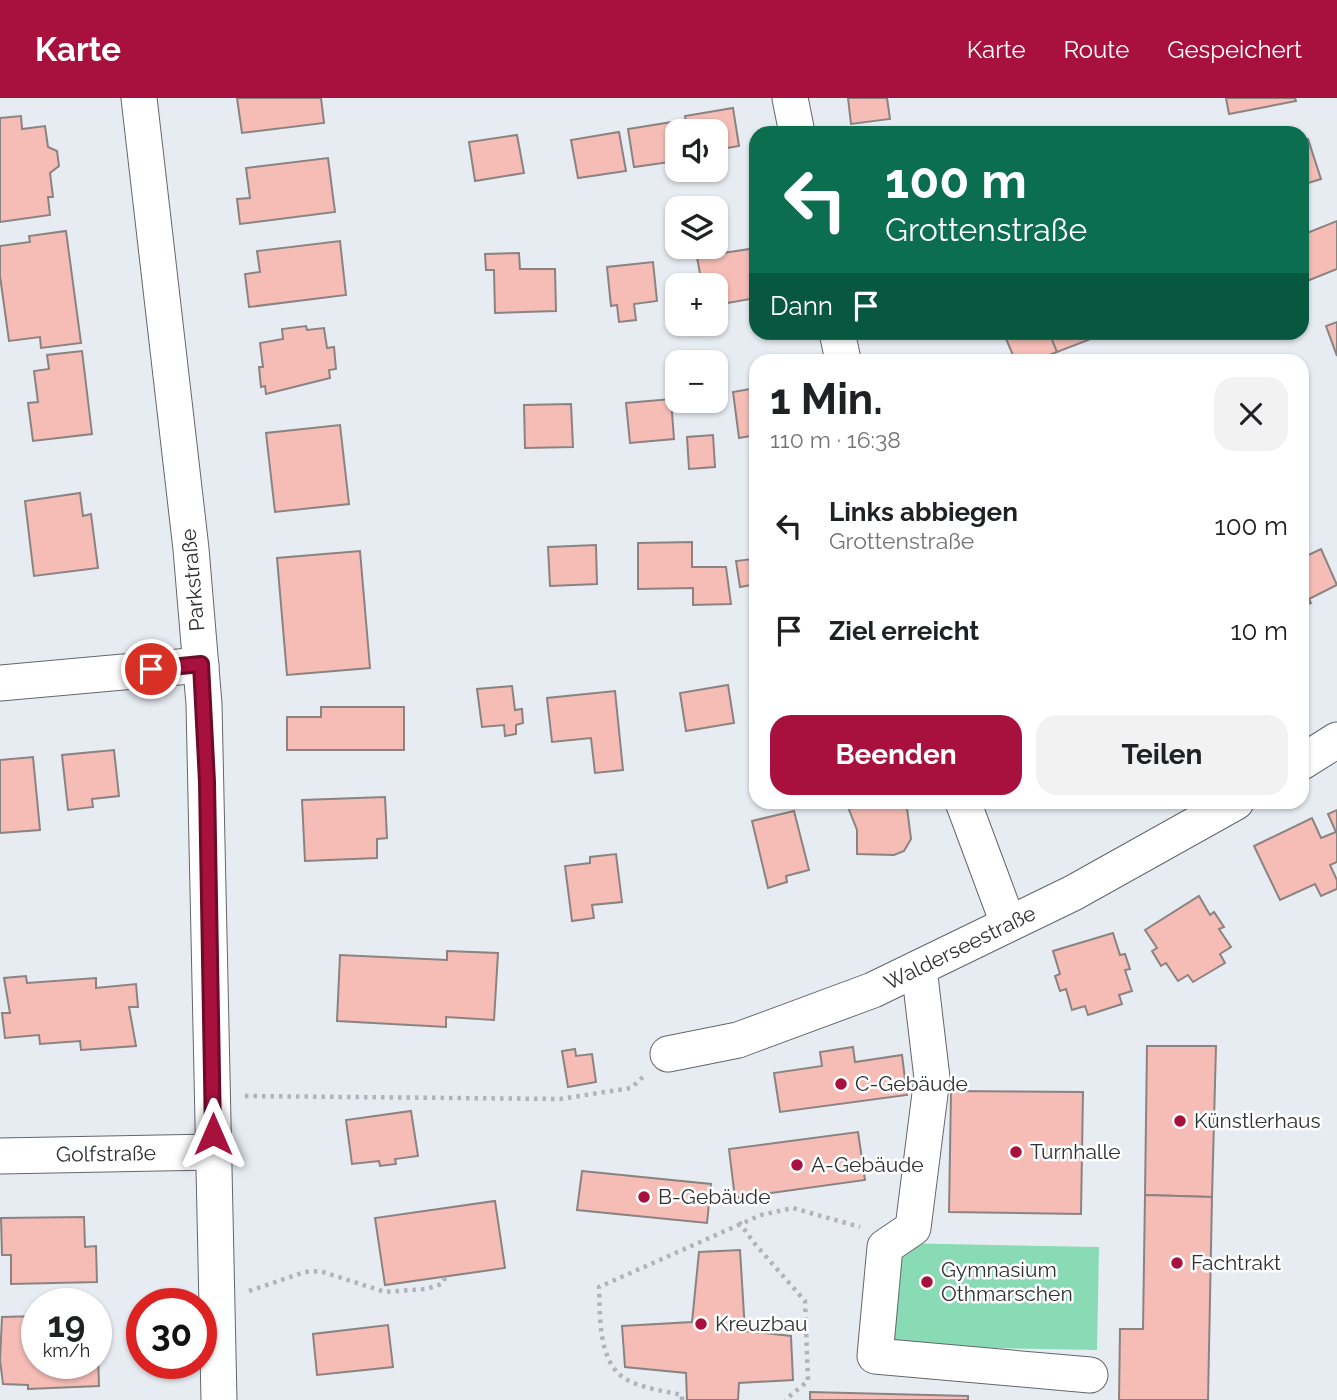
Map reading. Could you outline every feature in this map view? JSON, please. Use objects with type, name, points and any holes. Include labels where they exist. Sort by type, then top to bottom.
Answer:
[{"type":"street","name":"Parkstraße","points":[[139,98],[191,549],[201,664],[207,796],[219,1400]]},
{"type":"street","points":[[790,98],[796,126]]},
{"type":"street","points":[[0,683],[201,664]]},
{"type":"street","points":[[1309,758],[1337,740]]},
{"type":"street","points":[[966,809],[1008,923]]},
{"type":"street","name":"Walderseestraße","points":[[668,1054],[738,1040],[873,990],[1073,893],[1223,809]]},
{"type":"street","points":[[919,968],[932,1078],[913,1228],[886,1247],[875,1356],[1090,1376]]},
{"type":"street","name":"Golfstraße","points":[[0,1156],[213,1152]]},
{"type":"path","points":[[236,1096],[560,1099],[631,1088],[668,1054]]},
{"type":"path","points":[[682,1400],[682,1395],[623,1377],[608,1357],[600,1317],[599,1287],[740,1222],[793,1208],[863,1227]]},
{"type":"path","points":[[740,1222],[806,1301],[807,1381],[785,1400]]},
{"type":"path","points":[[238,1291],[254,1290],[305,1272],[320,1271],[386,1292],[426,1289],[442,1284],[446,1276]]},
{"type":"green space","points":[[893,1243],[1099,1247],[1097,1350],[890,1346]]},
{"type":"building","points":[[237,98],[321,98],[324,123],[242,133]]},
{"type":"building","points":[[848,98],[887,98],[890,119],[851,124]]},
{"type":"building","points":[[1226,98],[1295,98],[1296,101],[1229,114]]},
{"type":"building","points":[[733,108],[739,146],[728,148],[728,119],[685,119],[685,116]]},
{"type":"building","points":[[21,116],[22,129],[45,126],[48,147],[57,151],[59,166],[50,173],[53,197],[48,197],[50,215],[0,222],[0,118]]},
{"type":"building","points":[[665,123],[665,163],[634,167],[628,129]]},
{"type":"building","points":[[619,132],[626,171],[578,178],[571,140]]},
{"type":"building","points":[[517,135],[524,173],[475,181],[469,142]]},
{"type":"building","points":[[1309,142],[1321,179],[1309,183]]},
{"type":"building","points":[[328,158],[335,212],[240,224],[237,199],[250,198],[246,168]]},
{"type":"building","points":[[1337,221],[1337,269],[1309,280],[1309,232]]},
{"type":"building","points":[[66,231],[81,343],[41,348],[40,337],[9,341],[0,276],[0,246],[30,242],[29,236]]},
{"type":"building","points":[[340,241],[346,295],[249,307],[245,274],[260,272],[257,251]]},
{"type":"building","points":[[749,249],[749,299],[728,303],[728,273],[700,273],[697,259],[728,259],[728,252]]},
{"type":"building","points":[[519,253],[520,269],[555,269],[556,311],[495,313],[494,270],[486,270],[485,254]]},
{"type":"building","points":[[653,262],[657,301],[634,304],[636,320],[619,322],[617,305],[611,306],[607,267]]},
{"type":"building","points":[[1337,322],[1337,356],[1326,326]]},
{"type":"building","points":[[306,326],[307,330],[324,328],[327,348],[334,347],[336,369],[329,370],[330,378],[266,394],[265,386],[261,387],[259,367],[263,367],[260,343],[283,339],[282,329]]},
{"type":"building","points":[[1007,340],[1052,340],[1057,352],[1052,354],[1012,354]]},
{"type":"building","points":[[1052,340],[1088,340],[1057,352]]},
{"type":"building","points":[[82,351],[92,434],[33,441],[28,403],[38,402],[34,371],[49,369],[47,355]]},
{"type":"building","points":[[749,389],[749,436],[739,438],[733,392]]},
{"type":"building","points":[[665,400],[665,413],[672,413],[674,439],[630,443],[626,403]]},
{"type":"building","points":[[571,404],[573,447],[525,448],[524,405]]},
{"type":"building","points":[[340,425],[349,504],[275,512],[266,433]]},
{"type":"building","points":[[713,435],[715,467],[689,469],[687,437]]},
{"type":"building","points":[[80,493],[83,516],[91,514],[98,568],[34,576],[25,501]]},
{"type":"building","points":[[692,542],[692,567],[726,567],[731,604],[693,605],[693,588],[638,589],[638,543]]},
{"type":"building","points":[[596,545],[597,584],[550,586],[548,547]]},
{"type":"building","points":[[1321,549],[1337,585],[1309,599],[1309,555]]},
{"type":"building","points":[[360,551],[370,668],[287,675],[277,558]]},
{"type":"building","points":[[749,559],[749,585],[740,587],[736,561]]},
{"type":"building","points":[[728,685],[734,723],[686,731],[680,693]]},
{"type":"building","points":[[512,686],[515,710],[522,709],[523,723],[516,725],[516,734],[505,736],[504,725],[482,727],[477,689]]},
{"type":"building","points":[[615,691],[623,770],[595,773],[591,738],[552,742],[547,698]]},
{"type":"building","points":[[321,707],[404,707],[404,750],[287,750],[287,717],[321,717]]},
{"type":"building","points":[[114,750],[119,796],[92,799],[93,807],[68,810],[62,755]]},
{"type":"building","points":[[33,757],[40,830],[0,833],[0,760]]},
{"type":"building","points":[[385,797],[387,838],[377,839],[377,858],[305,861],[302,800]]},
{"type":"building","points":[[849,809],[907,809],[911,839],[904,851],[894,855],[857,854],[857,830]]},
{"type":"building","points":[[1337,810],[1337,862],[1330,865],[1337,880],[1337,889],[1321,896],[1315,884],[1280,900],[1254,846],[1312,818],[1321,838],[1336,832],[1328,814]]},
{"type":"building","points":[[794,811],[809,870],[786,876],[787,882],[768,888],[752,821]]},
{"type":"building","points":[[616,854],[622,902],[592,905],[594,918],[572,921],[565,866],[590,863],[590,857]]},
{"type":"building","points":[[1199,896],[1210,915],[1214,912],[1224,927],[1219,929],[1231,947],[1220,954],[1225,963],[1193,982],[1188,975],[1178,981],[1166,963],[1161,966],[1152,951],[1157,948],[1145,930]]},
{"type":"building","points":[[1113,933],[1120,955],[1125,954],[1130,969],[1125,970],[1132,991],[1119,995],[1122,1004],[1088,1015],[1085,1006],[1072,1010],[1066,989],[1060,991],[1055,976],[1060,974],[1053,951]]},
{"type":"building","points":[[447,951],[498,953],[494,1020],[446,1017],[446,1027],[337,1021],[340,955],[447,960]]},
{"type":"building","points":[[26,976],[27,983],[96,978],[96,988],[136,984],[138,1007],[129,1007],[136,1046],[81,1050],[80,1041],[40,1044],[39,1035],[5,1038],[2,1013],[10,1013],[4,978]]},
{"type":"building","name":"Künstlerhaus","points":[[1147,1046],[1216,1046],[1212,1197],[1145,1195]]},
{"type":"building","name":"C-Gebäude","points":[[853,1047],[855,1062],[902,1055],[907,1095],[780,1112],[774,1073],[822,1066],[820,1052]]},
{"type":"building","points":[[575,1049],[576,1056],[592,1054],[596,1082],[568,1087],[562,1051]]},
{"type":"building","name":"Turnhalle","points":[[951,1091],[1083,1092],[1081,1214],[949,1212]]},
{"type":"building","points":[[411,1111],[418,1156],[395,1159],[396,1164],[380,1166],[379,1161],[352,1164],[346,1120]]},
{"type":"building","name":"A-Gebäude","points":[[858,1132],[865,1180],[735,1198],[729,1149]]},
{"type":"building","name":"B-Gebäude","points":[[582,1171],[711,1184],[707,1223],[577,1210]]},
{"type":"building","name":"Fachtrakt","points":[[1145,1195],[1212,1197],[1208,1400],[1119,1400],[1120,1329],[1143,1329]]},
{"type":"building","points":[[495,1201],[505,1268],[385,1285],[375,1218]]},
{"type":"building","points":[[84,1217],[85,1247],[96,1246],[97,1282],[11,1284],[11,1255],[2,1255],[1,1218]]},
{"type":"building","name":"Kreuzbau","points":[[740,1250],[745,1331],[791,1336],[793,1380],[739,1383],[738,1400],[687,1400],[686,1373],[625,1367],[622,1326],[692,1322],[699,1252]]},
{"type":"building","points":[[21,1316],[21,1379],[99,1379],[99,1386],[28,1389],[28,1385],[3,1384],[0,1360],[2,1317]]},
{"type":"building","points":[[388,1325],[393,1367],[317,1375],[313,1334]]},
{"type":"building","points":[[810,1392],[968,1396],[968,1400],[810,1400]]},
{"type":"place","name":"C-Gebäude","points":[[841,1084]]},
{"type":"place","name":"Künstlerhaus","points":[[1180,1121]]},
{"type":"place","name":"Turnhalle","points":[[1016,1152]]},
{"type":"place","name":"A-Gebäude","points":[[797,1165]]},
{"type":"place","name":"B-Gebäude","points":[[644,1197]]},
{"type":"place","name":"Fachtrakt","points":[[1177,1263]]},
{"type":"place","name":"Gymnasium Othmarschen","points":[[927,1282]]},
{"type":"place","name":"Kreuzbau","points":[[701,1324]]},
{"type":"route","points":[[151,669],[201,664],[207,782],[213,1134]]}]
